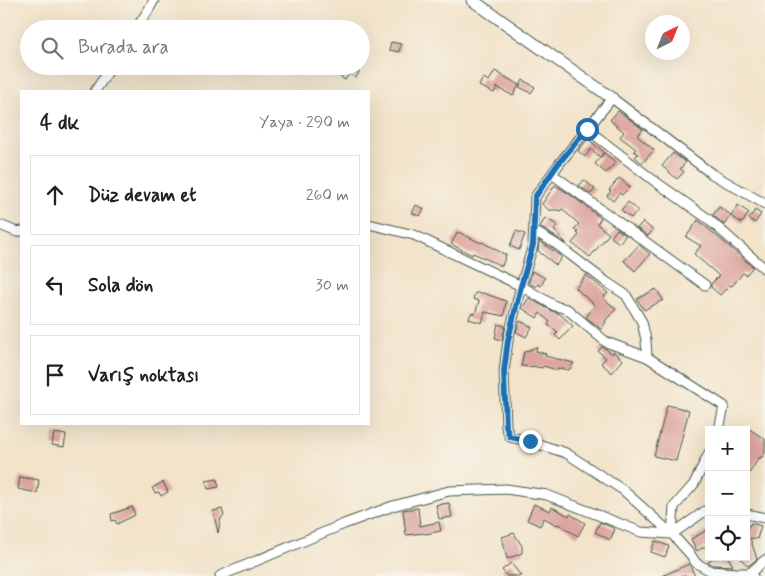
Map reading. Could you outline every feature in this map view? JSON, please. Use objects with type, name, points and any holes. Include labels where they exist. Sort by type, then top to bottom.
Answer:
[{"type":"street","points":[[142,20],[154,0]]},
{"type":"street","points":[[472,0],[612,98],[712,174],[765,204]]},
{"type":"street","points":[[97,90],[106,75]]},
{"type":"street","points":[[612,98],[535,197],[533,245],[508,340],[504,371],[506,427],[510,437],[530,441],[566,453],[623,490],[672,534],[690,554],[702,576]]},
{"type":"street","points":[[587,129],[653,180],[707,218],[765,269]]},
{"type":"street","points":[[552,174],[705,285]]},
{"type":"street","points":[[370,224],[414,235],[521,286],[555,306],[567,309],[606,342],[647,357],[724,406],[720,426]]},
{"type":"street","points":[[0,225],[20,231]]},
{"type":"street","points":[[534,231],[556,244],[626,295],[642,322],[647,357]]},
{"type":"street","points":[[672,534],[674,507],[694,484],[705,461]]},
{"type":"street","points":[[220,576],[344,524],[393,506],[450,491],[506,489],[547,495],[641,532],[672,534],[705,511]]},
{"type":"street","points":[[750,515],[765,518]]},
{"type":"street","points":[[696,563],[711,572],[752,574],[765,560]]},
{"type":"building","points":[[391,42],[401,44],[399,52],[389,50]]},
{"type":"building","points":[[495,71],[519,85],[513,96],[497,87],[494,93],[479,86],[483,78],[489,81]]},
{"type":"building","points":[[340,75],[348,75],[345,80]]},
{"type":"building","points":[[523,80],[535,87],[531,93],[519,87]]},
{"type":"building","points":[[618,111],[643,129],[637,136],[654,150],[642,163],[635,157],[638,154],[634,151],[636,149],[620,137],[624,132],[610,120]]},
{"type":"building","points":[[588,139],[604,152],[600,157],[591,149],[585,157],[578,151]]},
{"type":"building","points":[[604,153],[616,162],[606,173],[595,164]]},
{"type":"building","points":[[673,153],[686,162],[680,169],[684,172],[677,179],[662,166]]},
{"type":"building","points":[[619,178],[630,187],[622,195],[619,193],[613,201],[607,196],[611,191],[609,190]]},
{"type":"building","points":[[584,180],[595,189],[591,194],[579,186]]},
{"type":"building","points":[[555,185],[601,218],[597,224],[609,234],[590,257],[572,243],[579,235],[574,229],[579,224],[562,209],[560,211],[549,210],[542,204]]},
{"type":"building","points":[[628,202],[638,210],[631,218],[621,210]]},
{"type":"building","points":[[416,205],[424,209],[420,216],[412,213]]},
{"type":"building","points":[[738,205],[749,213],[742,223],[731,216]]},
{"type":"building","points":[[719,207],[731,215],[724,225],[713,215]]},
{"type":"building","points":[[755,210],[761,214],[755,223],[749,219]]},
{"type":"building","points":[[545,218],[557,225],[554,230],[567,244],[540,227]]},
{"type":"building","points":[[698,220],[753,267],[746,275],[743,273],[732,286],[730,285],[720,295],[711,287],[711,284],[719,276],[694,254],[701,246],[686,237]]},
{"type":"building","points":[[643,222],[653,230],[648,236],[637,228]]},
{"type":"building","points":[[617,229],[626,235],[619,243],[611,237]]},
{"type":"building","points":[[516,231],[525,234],[519,250],[510,246]]},
{"type":"building","points":[[458,232],[506,255],[502,266],[473,253],[472,255],[451,244]]},
{"type":"building","points":[[539,241],[562,257],[556,265],[538,251]]},
{"type":"building","points":[[639,245],[650,254],[635,271],[624,261]]},
{"type":"building","points":[[532,271],[545,278],[541,286],[538,284],[536,287],[529,283]]},
{"type":"building","points":[[586,275],[608,293],[603,298],[616,309],[605,321],[601,329],[586,317],[595,305],[576,288]]},
{"type":"building","points":[[656,289],[663,300],[644,310],[637,299]]},
{"type":"building","points":[[475,293],[483,293],[506,301],[504,316],[485,312],[482,323],[469,319],[471,313],[475,314],[479,301],[473,299]]},
{"type":"building","points":[[529,298],[560,314],[573,326],[560,340],[555,335],[558,332],[548,325],[550,322],[540,313],[537,318],[522,308]]},
{"type":"building","points":[[520,321],[532,327],[526,337],[516,332]]},
{"type":"building","points":[[498,324],[505,326],[502,340],[495,338]]},
{"type":"building","points":[[537,347],[536,351],[546,354],[545,356],[574,363],[569,370],[558,368],[557,370],[543,366],[542,368],[521,366],[524,352]]},
{"type":"building","points":[[602,347],[612,354],[614,352],[623,360],[612,373],[601,363],[606,358],[598,351]]},
{"type":"building","points":[[667,405],[689,410],[676,461],[654,456]]},
{"type":"building","points":[[750,430],[765,439],[765,453],[759,458],[750,472]]},
{"type":"building","points":[[54,433],[66,435],[64,447],[52,445]]},
{"type":"building","points":[[20,477],[39,480],[37,493],[18,489]]},
{"type":"building","points":[[217,479],[219,487],[208,489],[206,481]]},
{"type":"building","points":[[163,482],[168,492],[161,496],[159,492],[155,493],[152,488]]},
{"type":"building","points":[[449,503],[452,517],[439,519],[436,505]]},
{"type":"building","points":[[534,504],[550,511],[552,507],[569,516],[570,514],[585,523],[578,536],[544,518],[540,526],[527,520]]},
{"type":"building","points":[[132,507],[135,515],[117,524],[115,520],[112,521],[111,514]]},
{"type":"building","points":[[418,508],[420,526],[439,522],[441,531],[406,535],[403,510]]},
{"type":"building","points":[[222,509],[224,516],[221,518],[218,533],[213,511]]},
{"type":"building","points":[[600,522],[615,529],[610,540],[595,532]]},
{"type":"building","points":[[751,523],[761,526],[757,539],[750,538]]},
{"type":"building","points":[[705,531],[705,546],[697,551],[691,539]]},
{"type":"building","points":[[514,533],[522,546],[522,553],[507,559],[502,537]]},
{"type":"building","points":[[750,538],[757,559],[748,566],[743,561],[750,561]]},
{"type":"building","points":[[655,541],[669,546],[665,557],[651,552]]},
{"type":"building","points":[[730,561],[733,566],[713,565],[708,562]]},
{"type":"building","points":[[511,563],[521,576],[507,576],[502,570]]},
{"type":"building","points":[[689,564],[695,576],[662,576]]},
{"type":"route","points":[[530,441],[510,437],[506,427],[504,371],[508,340],[533,245],[535,197],[558,164],[587,129]]}]
